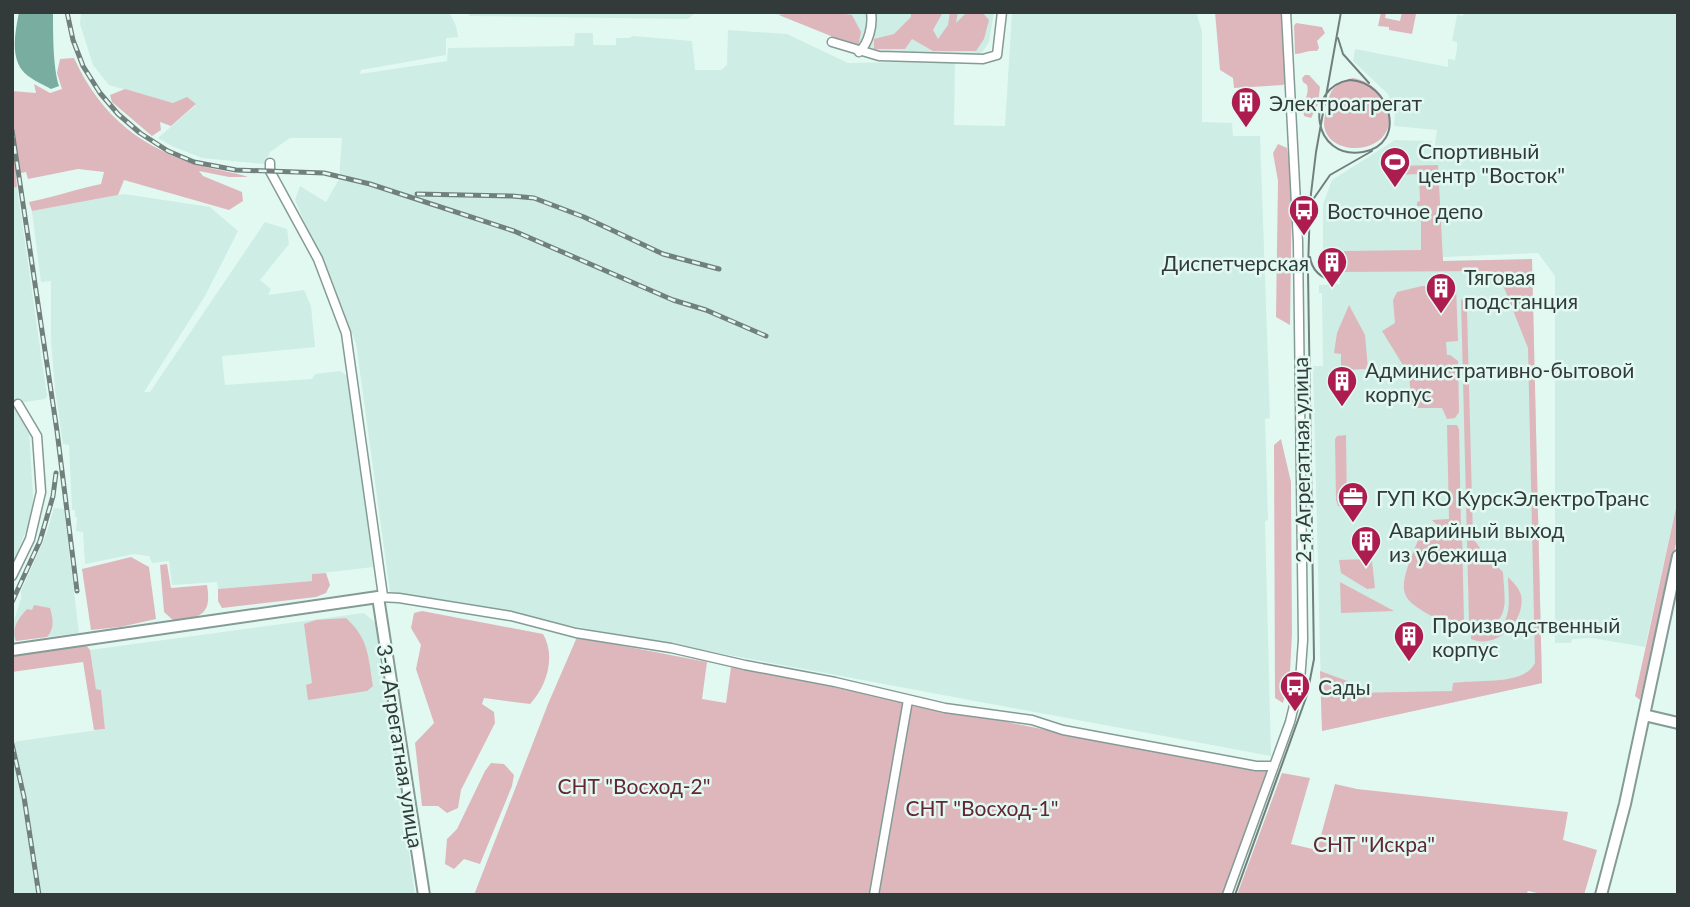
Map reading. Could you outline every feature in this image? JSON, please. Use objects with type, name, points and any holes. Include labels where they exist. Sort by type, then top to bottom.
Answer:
[{"type":"street","points":[[859,52],[863,49],[871,28],[871,12]]},
{"type":"street","points":[[832,42],[879,56],[983,59],[997,55],[1002,12]]},
{"type":"street","name":"2-я Агрегатная улица","points":[[1227,895],[1290,722],[1300,681],[1303,640],[1298,242],[1286,12]]},
{"type":"street","points":[[270,163],[270,171],[318,259],[346,333],[380,597]]},
{"type":"street","points":[[12,576],[30,539],[41,492],[37,436],[19,404]]},
{"type":"street","points":[[1601,895],[1625,804],[1678,556]]},
{"type":"street","points":[[12,650],[380,597],[511,616],[576,633],[671,648],[945,708],[1032,720],[1063,730],[1243,763],[1274,766]]},
{"type":"street","name":"3-я Агрегатная улица","points":[[380,597],[424,895]]},
{"type":"street","points":[[874,895],[908,700]]},
{"type":"street","points":[[1644,715],[1678,723]]},
{"type":"shaded area","points":[[19,12],[53,12],[54,60],[59,86],[51,89],[39,83],[18,64],[15,41]]},
{"type":"shaded area","name":"Электроагрегат","points":[[81,12],[449,12],[458,37],[446,38],[446,55],[361,70],[360,74],[447,61],[448,48],[574,46],[575,33],[593,33],[593,45],[616,45],[616,38],[633,36],[692,41],[695,70],[721,70],[727,65],[728,30],[787,34],[848,63],[955,61],[954,125],[1005,126],[1012,12],[1196,12],[1202,31],[1202,122],[1232,123],[1233,136],[1260,136],[1270,418],[1265,419],[1268,520],[1265,521],[1271,756],[390,592],[356,343],[295,200],[300,186],[326,202],[339,179],[342,138],[290,138],[270,152],[265,164],[202,158],[172,146],[158,138],[196,105],[173,103],[109,85],[93,65],[80,24]]},
{"type":"shaded area","points":[[465,12],[696,12],[688,19],[470,16]]},
{"type":"shaded area","points":[[752,12],[994,12],[989,42],[979,57],[879,54],[773,13]]},
{"type":"shaded area","points":[[1464,12],[1678,12],[1678,499],[1645,647],[1592,638],[1572,639],[1571,643],[1555,643],[1555,276],[1538,253],[1443,257],[1443,261],[1532,259],[1542,683],[1322,731],[1313,366],[1323,366],[1322,293],[1319,293],[1319,285],[1340,284],[1339,265],[1323,265],[1323,204],[1332,180],[1395,140],[1431,141],[1436,152],[1437,130],[1394,126],[1395,110],[1388,94],[1353,61],[1355,49],[1448,67],[1448,59],[1455,60],[1457,49],[1457,42],[1452,41],[1457,15],[1463,16]]},
{"type":"shaded area","points":[[17,187],[47,396],[45,399],[12,404],[12,188]]},
{"type":"shaded area","points":[[124,194],[210,207],[238,231],[205,296],[144,392],[150,392],[265,222],[287,229],[289,244],[260,280],[271,289],[268,295],[304,290],[311,306],[315,347],[222,356],[225,385],[312,379],[315,374],[340,371],[349,377],[373,567],[313,574],[312,581],[218,589],[217,582],[172,585],[169,561],[152,563],[149,556],[134,554],[85,564],[83,532],[76,531],[77,517],[75,510],[72,510],[69,445],[63,444],[55,389],[51,340],[51,281],[41,282],[32,211]]},
{"type":"shaded area","points":[[12,406],[29,430],[33,496],[32,516],[12,565]]},
{"type":"shaded area","points":[[54,508],[64,509],[79,633],[12,641],[12,627],[21,591],[46,535]]},
{"type":"shaded area","points":[[364,613],[377,624],[415,895],[12,895],[12,742],[105,729],[101,690],[96,689],[90,650]]},
{"type":"green space","points":[[791,12],[852,15],[861,32],[858,47],[779,15]]},
{"type":"green space","points":[[911,12],[943,12],[933,30],[938,39],[948,25],[950,12],[958,12],[956,23],[967,12],[982,12],[989,20],[984,39],[976,51],[933,51],[912,39],[905,49],[874,49],[874,39],[894,34],[911,17]]},
{"type":"green space","points":[[1215,12],[1283,12],[1287,81],[1283,85],[1234,88],[1233,78],[1220,70]]},
{"type":"green space","points":[[1381,12],[1386,12],[1385,18],[1400,21],[1402,12],[1416,14],[1412,34],[1378,26]]},
{"type":"green space","points":[[1296,23],[1322,27],[1325,33],[1317,41],[1317,51],[1295,54]]},
{"type":"green space","points":[[74,58],[97,98],[126,128],[144,141],[183,160],[248,177],[229,177],[199,171],[203,176],[242,192],[243,201],[229,210],[124,180],[118,195],[32,211],[29,202],[101,184],[104,172],[78,169],[28,179],[26,172],[16,174],[17,187],[12,188],[12,91],[36,93],[34,84],[50,93],[62,89],[57,73],[60,59]]},
{"type":"green space","points":[[1309,75],[1320,87],[1318,104],[1311,118],[1304,116],[1308,89],[1302,78]]},
{"type":"green space","points":[[1353,78],[1369,84],[1382,96],[1389,113],[1389,121],[1387,130],[1373,144],[1352,148],[1333,141],[1324,124],[1333,89],[1339,83]]},
{"type":"green space","points":[[125,89],[173,103],[187,97],[196,104],[171,126],[160,122],[161,130],[152,136],[112,102],[110,95]]},
{"type":"green space","points":[[1278,144],[1287,148],[1292,183],[1290,325],[1276,317],[1278,181],[1273,153]]},
{"type":"green space","points":[[1438,165],[1443,261],[1532,259],[1542,683],[1322,731],[1320,671],[1353,683],[1353,693],[1452,691],[1453,683],[1511,678],[1529,670],[1535,663],[1528,348],[1503,285],[1495,275],[1487,271],[1339,272],[1339,264],[1345,264],[1344,251],[1421,250],[1421,206],[1417,206],[1420,201],[1419,174],[1395,175],[1395,166]]},
{"type":"green space","points":[[1456,285],[1458,341],[1446,342],[1447,355],[1458,361],[1459,412],[1455,418],[1447,419],[1442,408],[1412,408],[1409,375],[1382,331],[1395,323],[1393,300],[1397,292],[1422,286]]},
{"type":"green space","points":[[1461,299],[1467,309],[1473,538],[1484,554],[1503,572],[1505,601],[1501,617],[1496,622],[1475,627],[1469,622]]},
{"type":"green space","points":[[1349,305],[1365,335],[1368,369],[1341,370],[1341,354],[1334,353],[1337,333]]},
{"type":"green space","points":[[1447,425],[1457,425],[1459,429],[1461,527],[1439,527],[1432,520],[1449,519]]},
{"type":"green space","points":[[1346,435],[1347,508],[1338,506],[1336,500],[1335,439],[1337,436]]},
{"type":"green space","points":[[1281,439],[1291,482],[1292,634],[1290,672],[1283,703],[1275,698],[1274,445]]},
{"type":"green space","points":[[1678,499],[1678,535],[1640,700],[1635,696]]},
{"type":"green space","points":[[1440,532],[1462,532],[1464,622],[1456,629],[1412,603],[1406,596],[1404,587],[1405,575],[1419,538],[1432,538]]},
{"type":"green space","points":[[131,557],[149,567],[156,619],[91,630],[82,569]]},
{"type":"green space","points":[[1339,560],[1372,561],[1375,588],[1367,589],[1341,573]]},
{"type":"green space","points":[[167,564],[171,588],[207,585],[208,603],[198,616],[174,621],[164,612],[160,565]]},
{"type":"green space","points":[[326,573],[330,585],[326,593],[316,597],[222,608],[218,601],[218,589],[312,581],[312,574]]},
{"type":"green space","points":[[1508,577],[1521,595],[1519,615],[1514,624],[1490,641],[1471,639],[1471,634],[1489,632],[1503,624],[1509,601]]},
{"type":"green space","points":[[1340,582],[1394,611],[1341,613]]},
{"type":"green space","points":[[34,605],[50,608],[53,623],[50,634],[47,637],[16,641],[16,624],[27,609],[32,610]]},
{"type":"green space","points":[[422,611],[543,634],[549,652],[545,680],[530,704],[484,698],[482,704],[494,712],[495,723],[461,790],[458,808],[447,813],[438,806],[422,806],[415,743],[434,723],[416,669],[421,645],[411,628],[414,613]]},
{"type":"green space","points":[[346,618],[363,641],[373,686],[367,691],[308,700],[306,685],[312,683],[304,624],[316,620]]},
{"type":"green space","name":"СНТ \"Восход-2\"","points":[[577,637],[707,662],[702,699],[726,703],[731,667],[904,701],[869,895],[474,895]]},
{"type":"green space","points":[[86,645],[90,650],[96,689],[101,690],[105,729],[94,730],[83,662],[12,672],[12,656]]},
{"type":"green space","name":"СНТ \"Восход-1\"","points":[[910,702],[1066,734],[1270,770],[1223,895],[877,895]]},
{"type":"green space","points":[[491,763],[504,764],[514,775],[512,786],[480,864],[464,859],[454,869],[445,864],[447,839],[457,829]]},
{"type":"green space","name":"СНТ \"Искра\"","points":[[1282,773],[1310,778],[1291,844],[1317,850],[1335,784],[1357,789],[1568,812],[1563,840],[1597,850],[1584,895],[1547,895],[1528,891],[1526,895],[1237,895]]},
{"type":"tram line","points":[[1235,895],[1307,695],[1314,659],[1308,271],[1310,202],[1316,152],[1341,12]]},
{"type":"tram line","points":[[1338,38],[1343,54],[1369,83]]},
{"type":"tram line","points":[[1350,80],[1364,83],[1376,91],[1389,114],[1386,138],[1377,147],[1363,152],[1346,152],[1333,146],[1324,135],[1320,122],[1320,108],[1325,95],[1335,85],[1350,80]]},
{"type":"tram line","points":[[1312,201],[1330,175],[1372,151]]},
{"type":"tram line","points":[[1310,257],[1318,273],[1334,281]]},
{"type":"railway","points":[[67,12],[73,40],[83,66],[100,93],[118,114],[140,133],[168,151],[194,162],[236,170],[324,173],[370,184],[514,231],[673,300],[706,310],[766,336]]},
{"type":"railway","points":[[12,130],[57,431],[77,591]]},
{"type":"railway","points":[[417,194],[534,198],[584,217],[663,254],[719,269]]},
{"type":"railway","points":[[12,602],[40,541],[53,496],[56,473]]},
{"type":"railway","points":[[12,744],[24,797],[39,895]]},
{"type":"place","name":"Электроагрегат","points":[[1246,129]]},
{"type":"place","name":"Спортивный центр \"Восток\"","points":[[1395,189]]},
{"type":"place","name":"Восточное депо","points":[[1304,237]]},
{"type":"place","name":"Диспетчерская","points":[[1332,289]]},
{"type":"place","name":"Тяговая подстанция","points":[[1441,315]]},
{"type":"place","name":"Административно-бытовой корпус","points":[[1342,408]]},
{"type":"place","name":"ГУП КО КурскЭлектроТранс","points":[[1353,524]]},
{"type":"place","name":"Аварийный выход из убежища","points":[[1366,568]]},
{"type":"place","name":"Производственный корпус","points":[[1409,663]]},
{"type":"place","name":"Сады","points":[[1295,713]]}]
